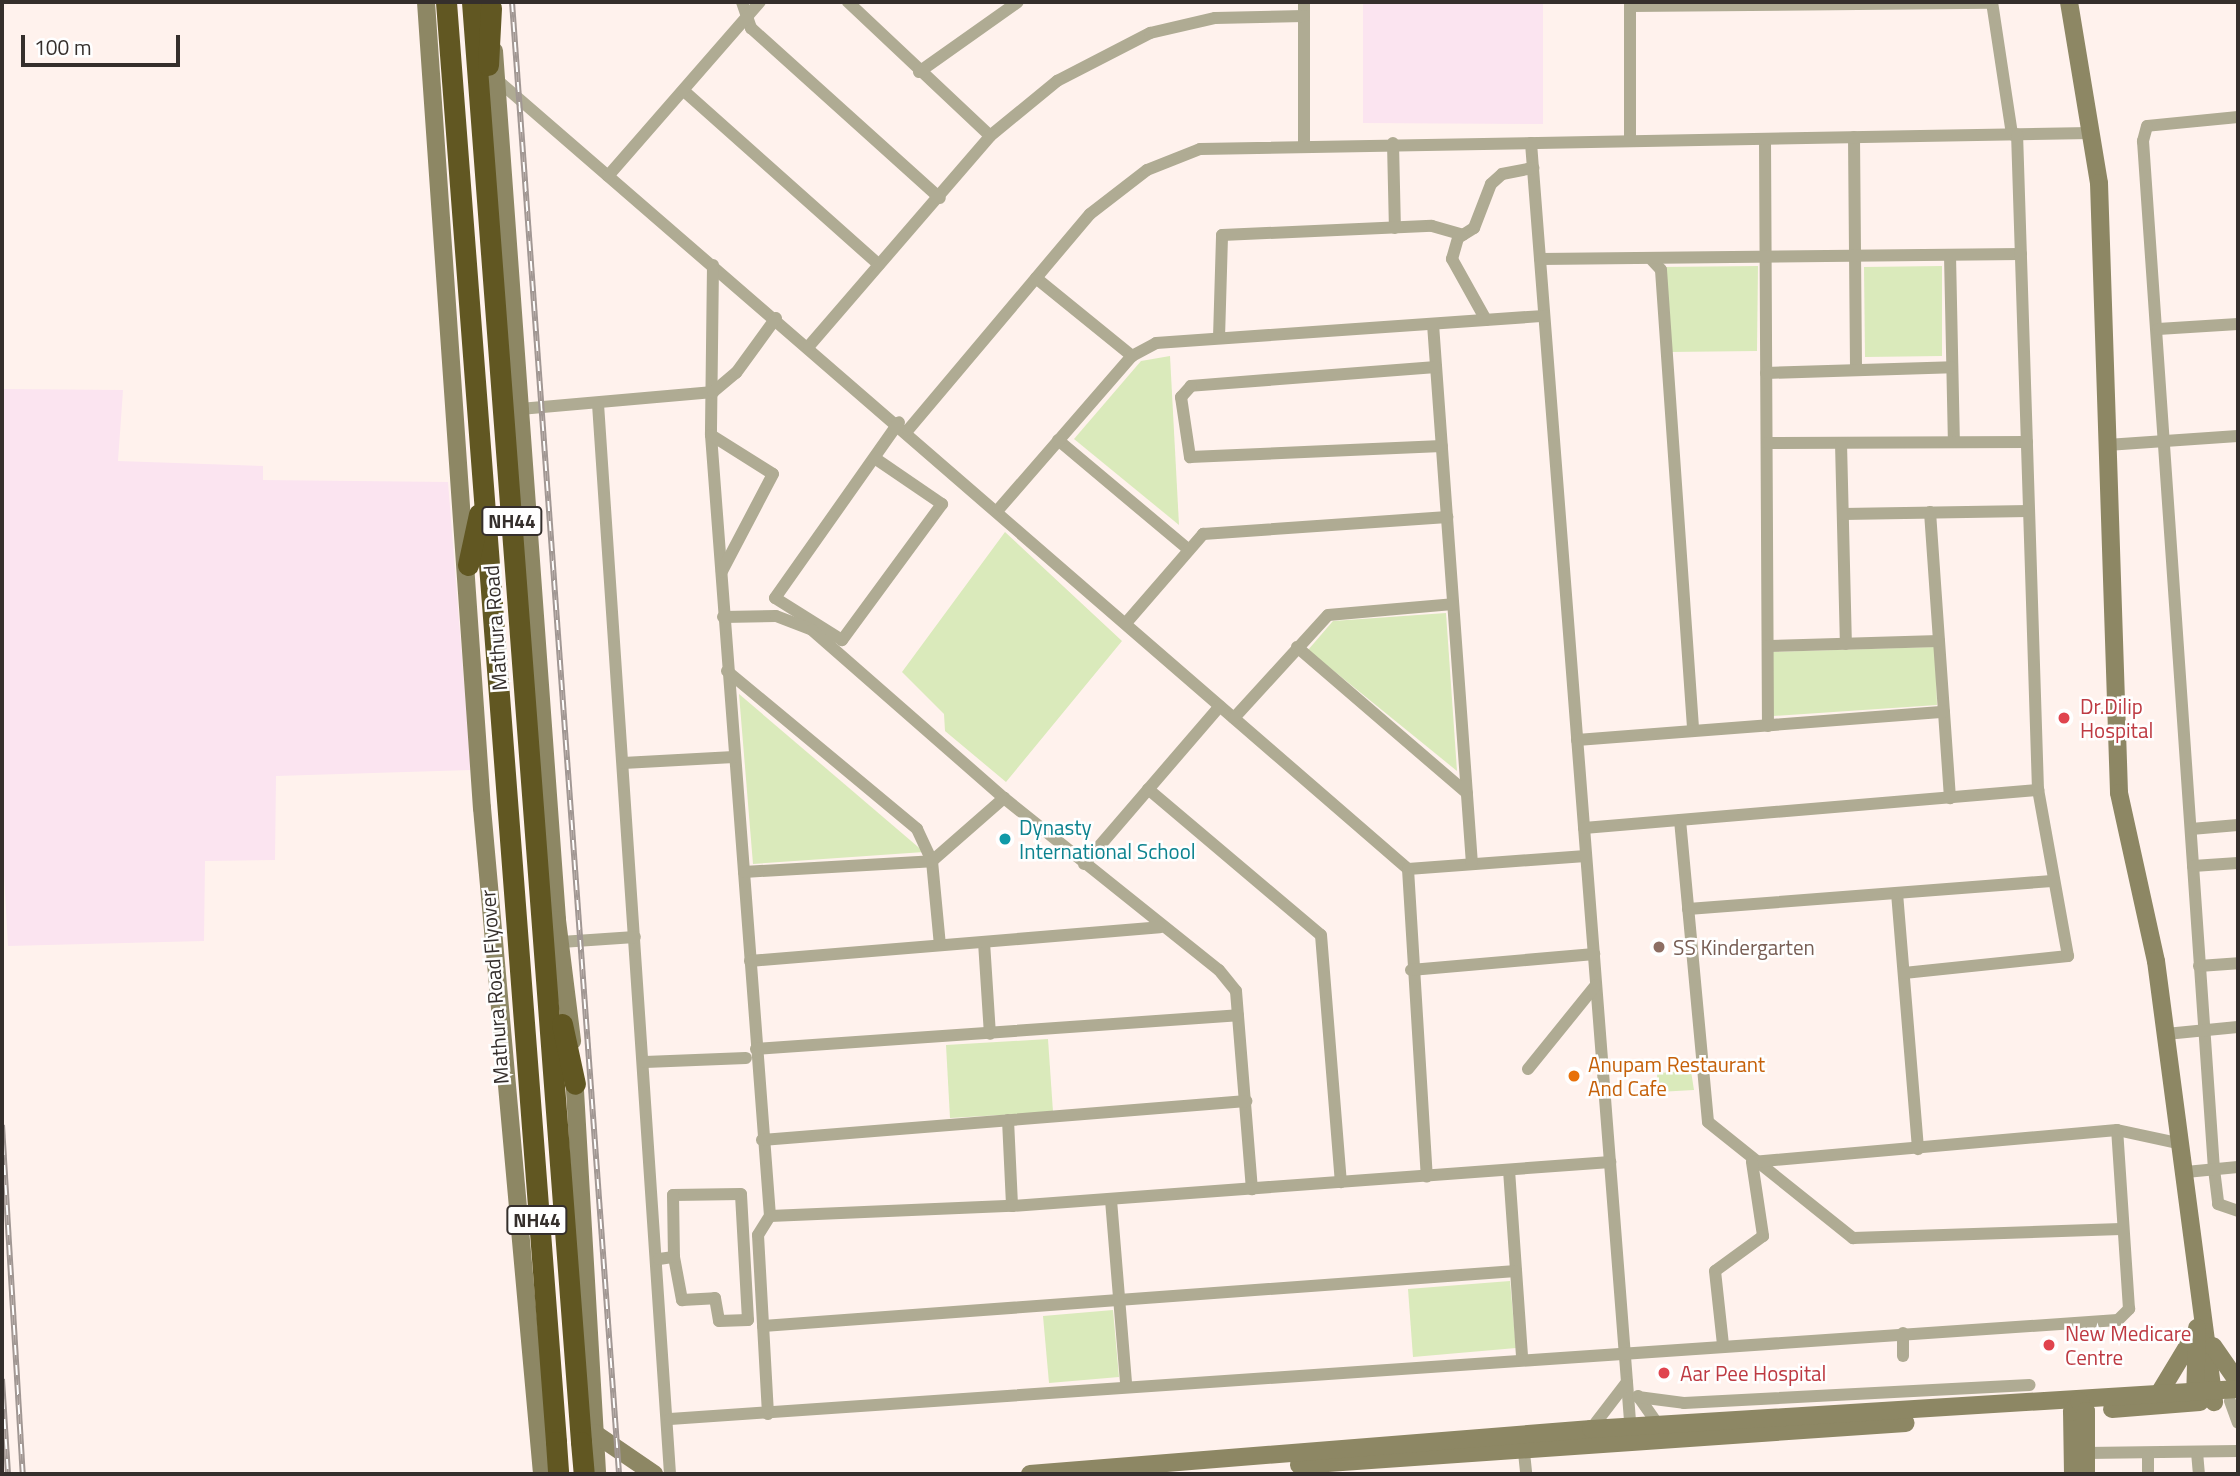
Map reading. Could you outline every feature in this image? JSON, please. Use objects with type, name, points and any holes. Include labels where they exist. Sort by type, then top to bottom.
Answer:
[{"type":"highway","name":"NH44","points":[[446,2],[484,495]]},
{"type":"highway","name":"Mathura Road","points":[[484,4],[482,135],[541,908]]},
{"type":"highway","points":[[468,565],[484,495]]},
{"type":"highway","name":"Mathura Road Flyover","points":[[484,495],[520,998],[547,1470]]},
{"type":"highway","points":[[541,908],[575,1084]]},
{"type":"highway","name":"NH44","points":[[541,908],[592,1469]]},
{"type":"main road","points":[[426,2],[468,565],[482,808],[547,1470],[567,1471],[592,1469],[594,1433],[575,1084],[561,942],[496,79],[484,4]]},
{"type":"main road","points":[[2069,2],[2099,183],[2119,793],[2166,1034],[2186,1172],[2201,1330],[2217,1397]]},
{"type":"main road","points":[[2201,1330],[2223,1367],[2238,1382]]},
{"type":"main road","points":[[2160,1392],[2201,1330]]},
{"type":"main road","points":[[1166,1474],[1523,1442],[1591,1429],[1631,1434],[1658,1425],[2079,1408],[2160,1392],[2217,1397]]},
{"type":"main road","points":[[1030,1474],[2217,1397]]},
{"type":"main road","points":[[2079,1408],[2086,1453],[2086,1474]]},
{"type":"main road","points":[[2073,1474],[2079,1408]]},
{"type":"main road","points":[[594,1433],[654,1474]]},
{"type":"street","points":[[742,2],[745,20],[940,198]]},
{"type":"street","points":[[608,176],[760,2]]},
{"type":"street","points":[[848,2],[919,72],[990,136]]},
{"type":"street","points":[[919,72],[1018,2]]},
{"type":"street","points":[[1304,2],[1304,143]]},
{"type":"street","points":[[1630,141],[1630,4],[1992,2],[2015,134],[2038,790],[2052,881],[2068,956],[1904,973]]},
{"type":"street","points":[[809,346],[940,198],[990,136],[1057,81],[1121,43],[1216,18],[1304,16]]},
{"type":"street","points":[[496,79],[904,426],[1408,869],[1586,856]]},
{"type":"street","points":[[684,90],[879,265]]},
{"type":"street","points":[[2238,117],[2147,126],[2143,141],[2167,441],[2202,1030],[2214,1170],[2218,1204],[2238,1210]]},
{"type":"street","points":[[876,459],[942,504],[842,640],[775,598],[876,459],[1090,214],[1168,158],[1221,146],[1304,143],[1531,143],[2091,133]]},
{"type":"street","points":[[1854,137],[1856,370]]},
{"type":"street","points":[[1765,139],[1768,726]]},
{"type":"street","points":[[1393,143],[1395,228]]},
{"type":"street","points":[[1531,143],[1631,1434]]},
{"type":"street","points":[[1486,320],[1452,259],[1463,235],[1474,228],[1491,184],[1502,174],[1533,168]]},
{"type":"street","points":[[1219,338],[1222,235],[1432,226],[1463,235]]},
{"type":"street","points":[[1540,259],[2021,254]]},
{"type":"street","points":[[1950,255],[1954,442]]},
{"type":"street","points":[[1650,258],[1661,270],[1693,731]]},
{"type":"street","points":[[713,265],[711,435],[750,961],[751,1053],[770,1216],[758,1235],[768,1414]]},
{"type":"street","points":[[1036,278],[1132,356]]},
{"type":"street","points":[[998,510],[1132,356],[1156,343],[1544,316]]},
{"type":"street","points":[[520,409],[713,392],[736,373],[776,318]]},
{"type":"street","points":[[1433,324],[1472,864]]},
{"type":"street","points":[[2158,329],[2238,324]]},
{"type":"street","points":[[1436,367],[1191,386],[1181,397],[1190,457],[1442,446]]},
{"type":"street","points":[[1766,373],[1952,367]]},
{"type":"street","points":[[598,404],[670,1419],[670,1474]]},
{"type":"street","points":[[711,435],[773,474],[722,571]]},
{"type":"street","points":[[2107,445],[2238,436]]},
{"type":"street","points":[[1058,440],[1188,548]]},
{"type":"street","points":[[1767,443],[2027,442]]},
{"type":"street","points":[[1841,443],[1846,644]]},
{"type":"street","points":[[1843,514],[2029,511]]},
{"type":"street","points":[[1930,512],[1950,798]]},
{"type":"street","points":[[1126,623],[1188,548],[1218,531],[1447,517]]},
{"type":"street","points":[[1234,718],[1328,615],[1343,610],[1453,604]]},
{"type":"street","points":[[723,617],[776,616],[812,630],[1004,798],[1160,927],[1219,970],[1236,991],[1252,1189]]},
{"type":"street","points":[[1768,646],[1939,642]]},
{"type":"street","points":[[1297,647],[1466,793]]},
{"type":"street","points":[[727,671],[917,829],[932,861],[940,945]]},
{"type":"street","points":[[1084,864],[1220,706]]},
{"type":"street","points":[[1577,740],[1944,712]]},
{"type":"street","points":[[623,763],[734,757]]},
{"type":"street","points":[[1148,789],[1321,935],[1341,1182]]},
{"type":"street","points":[[1584,828],[2038,790]]},
{"type":"street","points":[[744,872],[932,861],[1004,798]]},
{"type":"street","points":[[1680,820],[1708,1122],[1752,1162],[1853,1238],[2122,1229]]},
{"type":"street","points":[[2191,829],[2238,825]]},
{"type":"street","points":[[2193,866],[2238,863]]},
{"type":"street","points":[[1408,869],[1411,970],[1427,1176]]},
{"type":"street","points":[[1688,909],[2052,881]]},
{"type":"street","points":[[1897,893],[1918,1149]]},
{"type":"street","points":[[750,961],[1160,927]]},
{"type":"street","points":[[561,942],[635,937]]},
{"type":"street","points":[[984,942],[990,1034]]},
{"type":"street","points":[[1411,970],[1594,954]]},
{"type":"street","points":[[2199,966],[2238,963]]},
{"type":"street","points":[[1528,1069],[1596,985]]},
{"type":"street","points":[[645,1062],[1238,1015]]},
{"type":"street","points":[[2166,1034],[2238,1027]]},
{"type":"street","points":[[762,1140],[1246,1101]]},
{"type":"street","points":[[1008,1120],[1012,1206]]},
{"type":"street","points":[[1752,1162],[2117,1130],[2182,1144]]},
{"type":"street","points":[[670,1419],[768,1414],[1126,1384],[2118,1320],[2129,1309],[2117,1130]]},
{"type":"street","points":[[770,1216],[1111,1200],[1610,1162]]},
{"type":"street","points":[[1723,1345],[1715,1271],[1763,1236],[1752,1162]]},
{"type":"street","points":[[2186,1172],[2238,1167]]},
{"type":"street","points":[[1509,1170],[1522,1358]]},
{"type":"street","points":[[742,1198],[748,1320],[719,1321],[715,1298],[682,1300],[674,1257],[673,1195],[731,1191],[742,1198],[767,1196]]},
{"type":"street","points":[[1111,1200],[1126,1384]]},
{"type":"street","points":[[659,1258],[674,1257]]},
{"type":"street","points":[[763,1326],[1516,1271]]},
{"type":"street","points":[[1903,1333],[1903,1356]]},
{"type":"street","points":[[1627,1382],[1658,1425]]},
{"type":"street","points":[[1591,1429],[1627,1382]]},
{"type":"street","points":[[1638,1397],[1684,1403],[2030,1385]]},
{"type":"street","points":[[2217,1397],[2238,1423]]},
{"type":"street","points":[[1523,1442],[1527,1474]]},
{"type":"street","points":[[2086,1453],[2148,1455],[2238,1451]]},
{"type":"street","points":[[2197,1452],[2199,1474]]},
{"type":"street","points":[[2148,1455],[2148,1474]]},
{"type":"shaded area","points":[[1363,2],[1543,2],[1543,124],[1363,123]]},
{"type":"shaded area","points":[[2,389],[123,390],[118,461],[263,466],[263,480],[448,482],[471,770],[276,776],[275,860],[205,861],[204,941],[8,946],[2,840]]},
{"type":"green space","points":[[1758,266],[1757,351],[1669,352],[1660,267]]},
{"type":"green space","points":[[1942,266],[1942,356],[1865,357],[1864,267]]},
{"type":"green space","points":[[1170,356],[1179,525],[1074,439],[1141,361]]},
{"type":"green space","points":[[1005,532],[1122,641],[1006,782],[945,731],[944,714],[902,672]]},
{"type":"green space","points":[[1446,613],[1457,771],[1308,650],[1333,621]]},
{"type":"green space","points":[[1935,647],[1937,705],[1773,716],[1773,652]]},
{"type":"green space","points":[[739,694],[924,852],[753,864]]},
{"type":"green space","points":[[1048,1039],[1053,1112],[950,1118],[946,1045]]},
{"type":"green space","points":[[1691,1071],[1694,1090],[1658,1092],[1657,1073]]},
{"type":"green space","points":[[1510,1281],[1516,1348],[1413,1357],[1408,1289]]},
{"type":"green space","points":[[1113,1310],[1119,1377],[1049,1383],[1043,1316]]},
{"type":"railway","points":[[512,2],[619,1474]]},
{"type":"railway","points":[[2,1125],[23,1474]]},
{"type":"railway","points":[[2,1379],[8,1474]]},
{"type":"place","name":"Dr.Dilip Hospital","points":[[2064,718]]},
{"type":"place","name":"Dynasty International School","points":[[1005,839]]},
{"type":"place","name":"SS Kindergarten","points":[[1659,947]]},
{"type":"place","name":"Anupam Restaurant And Cafe","points":[[1574,1076]]},
{"type":"place","name":"New Medicare Centre","points":[[2049,1345]]},
{"type":"place","name":"Aar Pee Hospital","points":[[1664,1373]]}]
